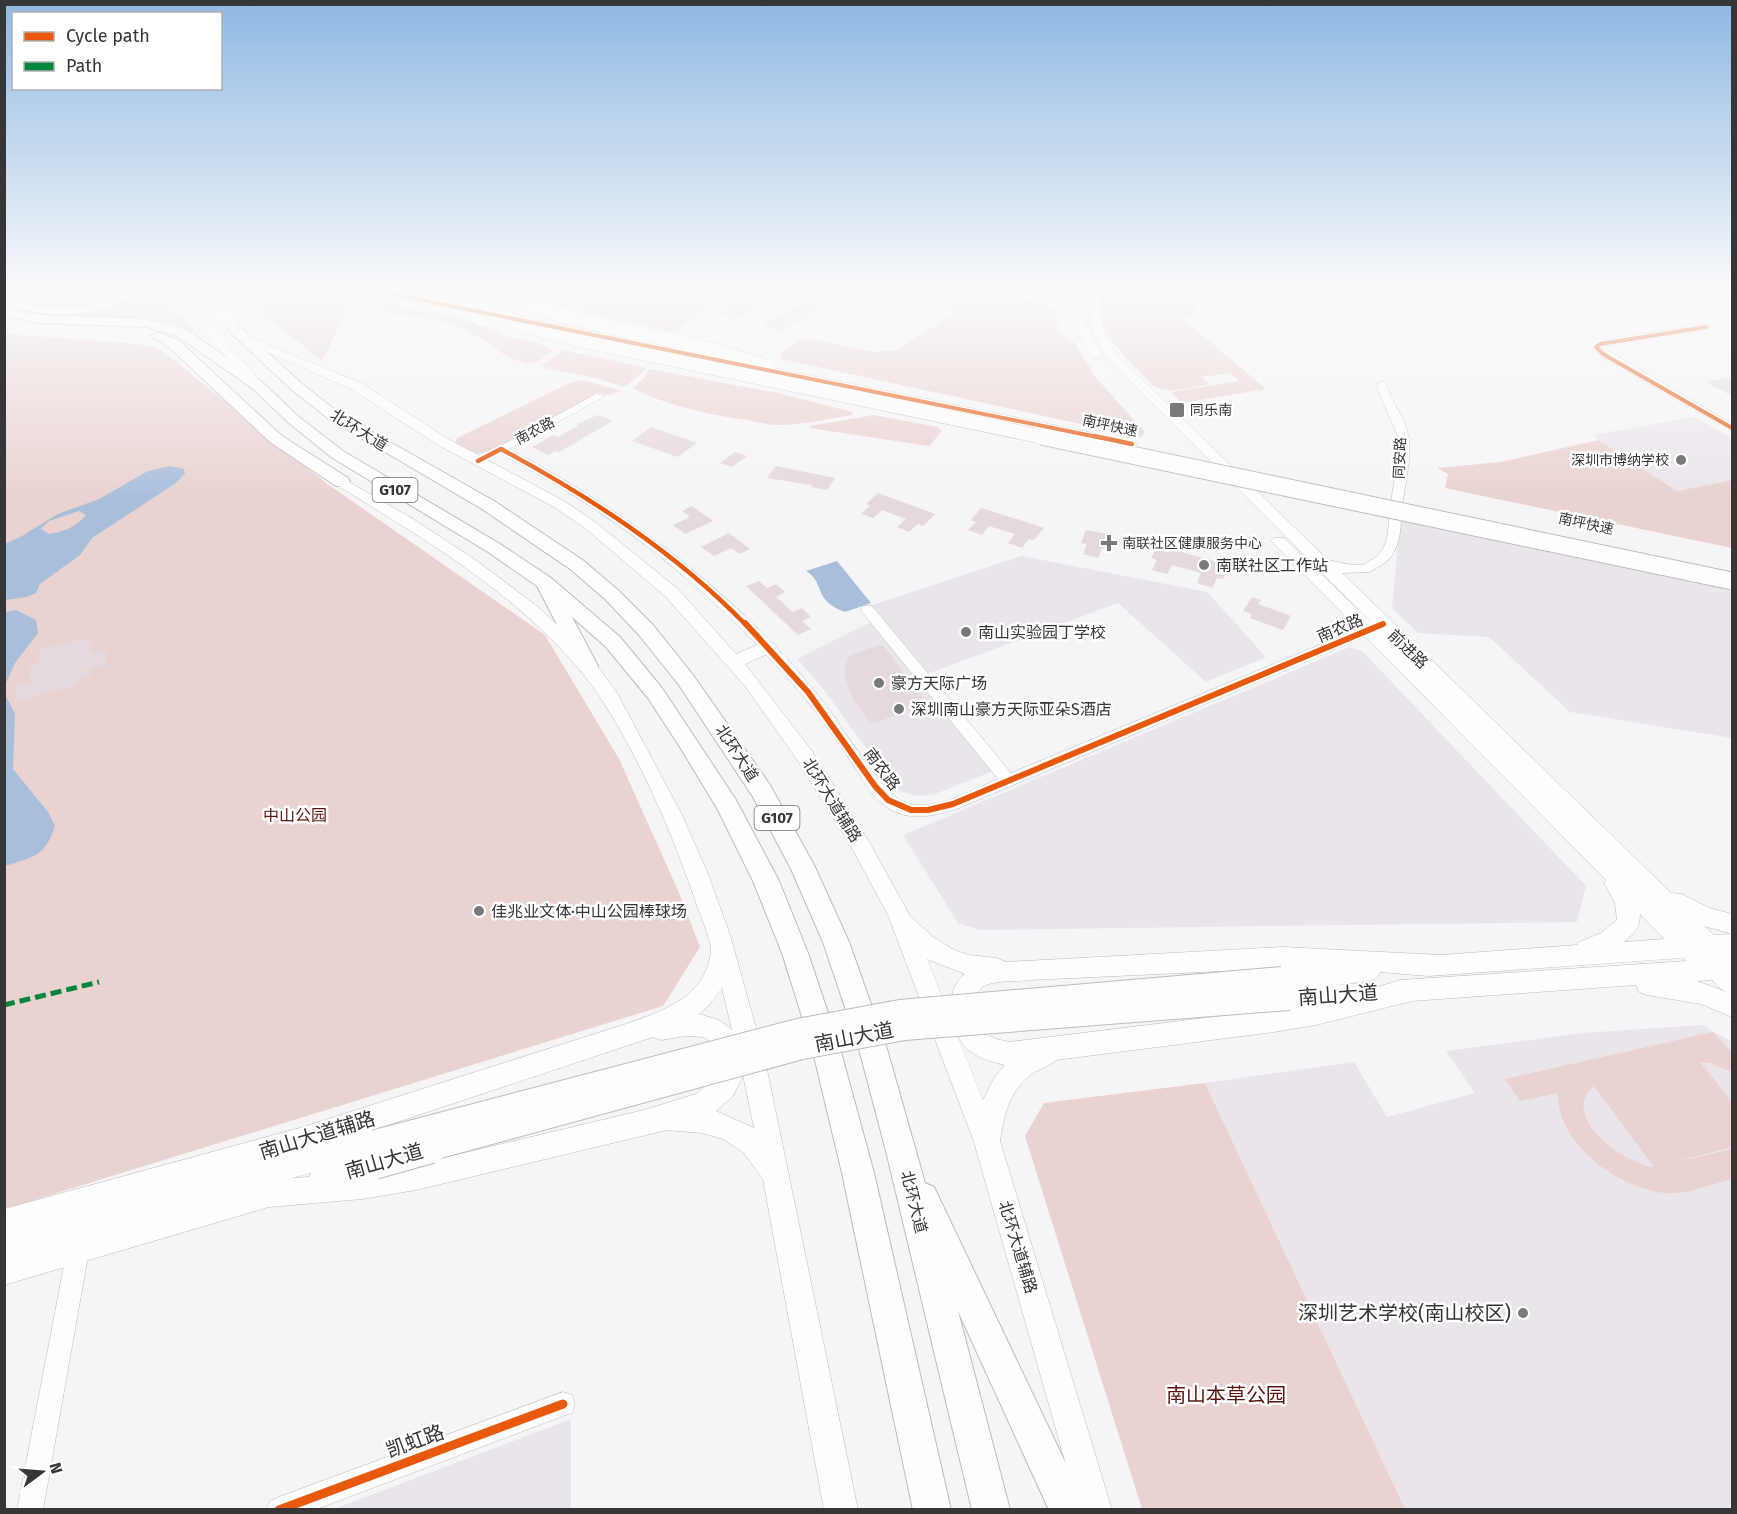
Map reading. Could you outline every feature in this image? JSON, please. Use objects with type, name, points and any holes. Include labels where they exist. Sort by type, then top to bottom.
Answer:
[{"type":"highway","points":[[189,359],[276,439],[342,482]]},
{"type":"highway","name":"G107","points":[[219,359],[257,385]]},
{"type":"highway","name":"北环大道","points":[[266,359],[296,387],[334,416],[488,505],[577,565],[612,595],[652,638],[721,728],[762,791],[803,867],[837,942],[873,1049],[991,1509]]},
{"type":"highway","name":"南坪快速","points":[[686,359],[1732,581]]},
{"type":"highway","name":"南坪快速","points":[[721,359],[1732,567]]},
{"type":"highway","points":[[742,359],[781,371]]},
{"type":"highway","name":"北环大道","points":[[257,385],[294,420],[337,453],[494,548],[544,582],[613,642],[655,693],[728,806],[766,880],[795,953],[830,1063],[861,1185],[932,1509]]},
{"type":"highway","points":[[544,582],[588,666]]},
{"type":"highway","points":[[901,1151],[1069,1509]]},
{"type":"main road","name":"北环大道","points":[[234,359],[257,385]]},
{"type":"main road","name":"北环大道辅路","points":[[294,359],[358,387],[477,461],[559,504],[590,525],[672,593],[735,662],[805,756],[861,846],[898,913],[987,1142],[1096,1509]]},
{"type":"main road","name":"前进路","points":[[1100,359],[1375,627],[1650,886],[1722,944],[1726,968]]},
{"type":"main road","name":"前进路","points":[[1116,359],[1352,594],[1375,627],[1583,844],[1687,947],[1726,968]]},
{"type":"main road","points":[[342,482],[490,576],[528,607],[588,666],[622,718],[679,825],[705,892],[757,1082],[841,1509]]},
{"type":"main road","points":[[1320,562],[1346,569],[1364,569]]},
{"type":"main road","points":[[1352,594],[1350,589],[1354,578],[1364,569]]},
{"type":"main road","points":[[735,662],[768,647]]},
{"type":"main road","points":[[1561,956],[1591,948],[1609,940],[1628,925],[1630,915],[1626,902],[1615,883],[1583,844]]},
{"type":"main road","points":[[1650,886],[1688,909],[1732,924]]},
{"type":"main road","points":[[898,913],[913,932],[936,953],[955,962],[981,968],[1029,969],[1283,957],[1442,965]]},
{"type":"main road","name":"南山大道","points":[[4,1244],[271,1182],[375,1153],[802,1047],[904,1028],[1286,988],[1442,965],[1722,944]]},
{"type":"main road","points":[[626,1036],[665,1021],[685,1010],[706,992],[717,975],[722,950]]},
{"type":"main road","name":"南山大道","points":[[1286,988],[1413,990],[1726,968]]},
{"type":"main road","points":[[1029,969],[982,975],[967,986],[962,998],[968,1029],[976,1041],[998,1053],[1069,1048],[1274,1021],[1316,1014],[1413,990]]},
{"type":"main road","points":[[1581,979],[1691,989],[1706,993],[1732,1006]]},
{"type":"main road","points":[[271,1182],[390,1181],[423,1175],[694,1108],[714,1098],[730,1079],[733,1068],[727,1043],[711,1028],[675,1027],[626,1036]]},
{"type":"main road","name":"南山大道辅路","points":[[4,1223],[315,1136],[626,1036]]},
{"type":"main road","points":[[987,1142],[988,1120],[993,1103],[1004,1084],[1042,1055],[1069,1048]]},
{"type":"main road","points":[[651,1120],[695,1120],[730,1128],[742,1134],[764,1156],[780,1197]]},
{"type":"main road","name":"南山大道","points":[[4,1271],[78,1250],[271,1182]]},
{"type":"street","points":[[688,359],[1132,444]]},
{"type":"street","points":[[1611,359],[1732,428]]},
{"type":"street","name":"同安路","points":[[1364,569],[1382,562],[1392,547],[1404,438],[1394,411],[1383,392],[1382,384]]},
{"type":"street","name":"南农路","points":[[477,461],[600,396]]},
{"type":"street","name":"南农路","points":[[501,448],[570,486],[660,546],[715,594],[768,647],[830,721],[879,791],[896,806],[919,811],[941,808],[1009,781],[1375,627]]},
{"type":"street","points":[[867,609],[1009,781]]},
{"type":"street","points":[[1726,968],[1732,987]]},
{"type":"street","points":[[30,1509],[78,1250]]},
{"type":"street","name":"凯虹路","points":[[279,1509],[563,1404]]},
{"type":"shaded area","name":"深圳市博纳学校","points":[[1695,417],[1732,439],[1732,480],[1677,491],[1592,435]]},
{"type":"shaded area","points":[[1400,519],[1732,590],[1732,738],[1570,712],[1489,637],[1418,633],[1392,608]]},
{"type":"shaded area","name":"南山实验园丁学校","points":[[1022,556],[1207,592],[1266,657],[1206,682],[1118,603],[927,674],[869,606]]},
{"type":"shaded area","points":[[871,622],[993,771],[935,794],[920,796],[898,790],[892,784],[824,690],[797,659]]},
{"type":"shaded area","points":[[1350,647],[1363,652],[1586,886],[1577,922],[980,930],[958,923],[903,835]]},
{"type":"shaded area","name":"深圳艺术学校(南山校区)","points":[[1702,1025],[1732,1042],[1732,1509],[1405,1509],[1205,1083],[1354,1062],[1387,1117],[1475,1093],[1446,1051],[1583,1033]]},
{"type":"shaded area","points":[[571,1419],[571,1509],[334,1509]]},
{"type":"green space","name":"中山公园","points":[[5,359],[172,359],[326,483],[545,635],[619,759],[680,895],[700,947],[663,1006],[5,1209]]},
{"type":"green space","points":[[513,359],[542,359],[537,362],[526,364]]},
{"type":"green space","points":[[551,359],[603,359],[647,368],[625,387],[592,377],[545,368],[543,365]]},
{"type":"green space","points":[[781,359],[1084,359],[1097,379],[1145,432],[1141,437]]},
{"type":"green space","points":[[1127,359],[1230,359],[1266,389],[1182,403],[1171,392],[1239,381],[1229,373],[1202,377],[1209,384],[1167,390],[1154,386]]},
{"type":"green space","points":[[649,369],[778,393],[852,412],[853,415],[779,425],[702,412],[659,400],[632,388],[644,378]]},
{"type":"green space","points":[[583,380],[621,391],[609,395],[598,393],[487,452],[478,454],[455,443],[457,438],[572,382]]},
{"type":"green space","points":[[874,415],[938,427],[942,431],[929,446],[810,428],[810,426]]},
{"type":"green space","points":[[1599,440],[1677,491],[1732,480],[1732,548],[1445,488],[1448,474],[1437,468],[1501,462]]},
{"type":"green space","points":[[1713,1032],[1732,1053],[1732,1072],[1710,1063],[1700,1062],[1732,1102],[1732,1147],[1659,1166],[1732,1149],[1732,1179],[1690,1191],[1673,1193],[1647,1189],[1628,1182],[1610,1173],[1579,1146],[1560,1112],[1558,1093],[1520,1101],[1505,1079]],"holes":[[[1594,1086],[1653,1166],[1641,1164],[1612,1148],[1589,1124],[1584,1111],[1585,1098]]]},
{"type":"green space","name":"南山本草公园","points":[[1205,1083],[1405,1509],[1142,1509],[1025,1136],[1044,1103]]},
{"type":"water","points":[[170,466],[184,469],[185,473],[176,483],[92,538],[80,555],[40,584],[36,593],[27,597],[5,600],[5,544],[58,514],[99,499],[148,471]],"holes":[[[79,511],[86,515],[70,528],[60,532],[49,534],[41,529],[49,521]]]},
{"type":"water","points":[[837,561],[871,603],[845,612],[823,597],[816,581],[806,571]]},
{"type":"water","points":[[16,610],[36,620],[38,633],[15,663],[5,685],[5,612]]},
{"type":"water","points":[[4,692],[15,714],[13,769],[48,812],[55,826],[47,844],[37,854],[5,866]]},
{"type":"building","points":[[1732,377],[1732,396],[1706,382]]},
{"type":"building","points":[[598,415],[613,421],[559,452],[555,451],[548,455],[532,447],[553,435],[558,437],[579,425],[576,424]]},
{"type":"building","points":[[651,427],[697,443],[678,457],[632,441]]},
{"type":"building","points":[[735,452],[747,456],[732,467],[720,463]]},
{"type":"building","points":[[776,466],[835,478],[827,490],[811,487],[812,485],[767,478]]},
{"type":"building","points":[[878,493],[935,514],[923,526],[918,524],[909,532],[897,527],[906,519],[882,510],[873,518],[861,514],[870,506],[866,504]]},
{"type":"building","points":[[692,506],[713,521],[685,534],[673,525],[690,517],[682,511]]},
{"type":"building","points":[[981,508],[1044,528],[1034,540],[1029,539],[1022,548],[1008,543],[1015,534],[989,526],[982,535],[968,530],[976,522],[971,520]]},
{"type":"building","points":[[1086,530],[1113,535],[1108,549],[1102,548],[1098,558],[1083,554],[1087,544],[1081,543]]},
{"type":"building","points":[[729,533],[750,549],[740,554],[731,548],[714,556],[701,547]]},
{"type":"building","points":[[1158,545],[1229,565],[1223,579],[1217,578],[1212,588],[1197,583],[1201,573],[1172,565],[1167,574],[1152,570],[1157,560],[1151,558]]},
{"type":"building","points":[[759,581],[767,588],[776,584],[785,592],[776,597],[793,612],[802,608],[811,617],[802,621],[811,629],[798,635],[746,586]]},
{"type":"building","points":[[1252,597],[1261,600],[1258,604],[1291,616],[1283,630],[1250,618],[1252,614],[1243,611]]},
{"type":"building","points":[[78,639],[78,642],[92,639],[91,654],[106,650],[106,665],[90,669],[90,677],[77,680],[77,685],[14,703],[16,686],[29,682],[31,665],[39,662],[40,649]]},
{"type":"building","name":"豪方天际广场","points":[[880,645],[927,703],[875,723],[869,721],[854,700],[848,688],[844,670],[848,656]]},
{"type":"marked path","points":[[4,1005],[99,982]]},
{"type":"cycle path","points":[[711,359],[1132,444]]},
{"type":"cycle path","points":[[1611,359],[1732,428]]},
{"type":"cycle path","points":[[478,461],[501,449],[544,472],[625,523],[699,580],[734,612],[800,683],[883,796],[895,805],[911,810],[937,809],[953,804],[1383,624]]},
{"type":"cycle path","points":[[279,1510],[563,1404]]},
{"type":"place","name":"同乐南","points":[[1177,410]]},
{"type":"place","name":"深圳市博纳学校","points":[[1681,460]]},
{"type":"place","name":"南联社区健康服务中心","points":[[1109,543]]},
{"type":"place","name":"南联社区工作站","points":[[1204,565]]},
{"type":"place","name":"南山实验园丁学校","points":[[966,632]]},
{"type":"place","name":"豪方天际广场","points":[[879,683]]},
{"type":"place","name":"深圳南山豪方天际亚朵S酒店","points":[[899,709]]},
{"type":"place","name":"佳兆业文体·中山公园棒球场","points":[[479,911]]},
{"type":"place","name":"深圳艺术学校(南山校区)","points":[[1523,1313]]}]
